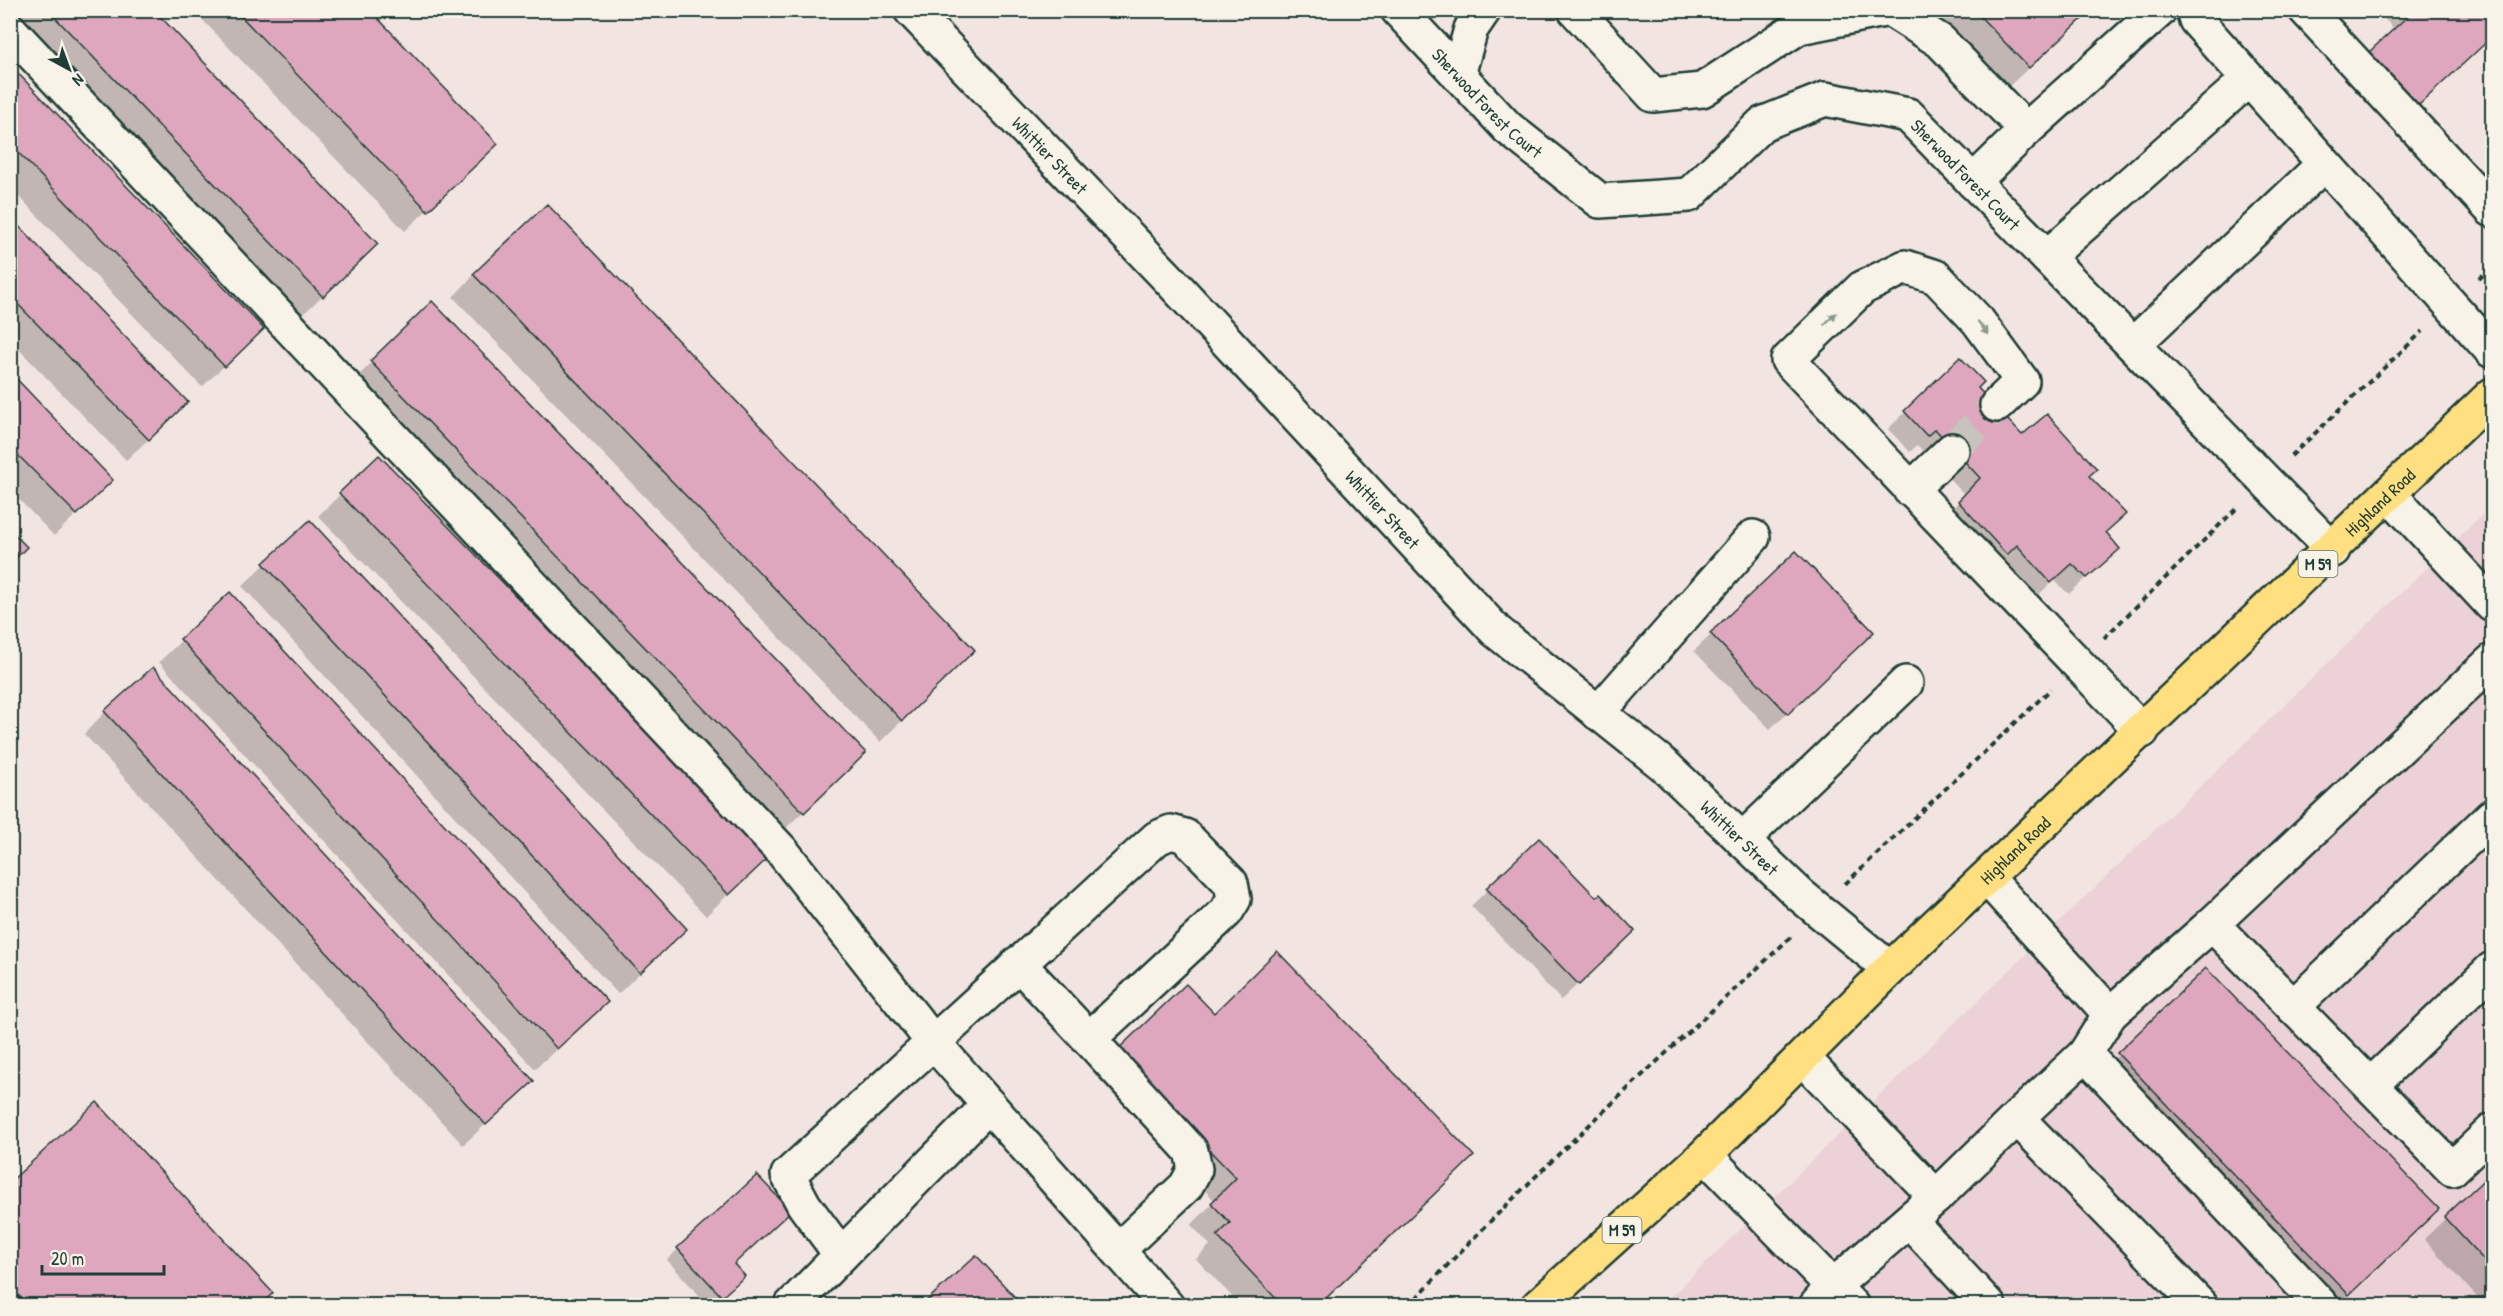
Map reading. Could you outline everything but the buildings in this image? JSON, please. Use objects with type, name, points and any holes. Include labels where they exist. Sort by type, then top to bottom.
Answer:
[{"type":"highway","name":"Highland Road","points":[[1538,1305],[1705,1155],[1890,969],[2493,395]]},
{"type":"street","name":"Whittier Street","points":[[911,10],[1167,277],[1496,631],[1664,765],[1799,894],[1890,969]]},
{"type":"street","name":"Sherwood Forest Court","points":[[1398,10],[1508,128],[1600,201],[1689,195],[1762,124],[1825,99],[1908,115],[2332,550]]},
{"type":"street","points":[[1458,75],[1471,29],[1484,10]]},
{"type":"street","points":[[1575,10],[1653,95],[1702,90],[1799,27],[1884,10]]},
{"type":"street","points":[[1891,10],[1940,40],[2026,130]]},
{"type":"street","points":[[1973,182],[2026,130],[2160,10]]},
{"type":"street","points":[[2193,10],[2196,20],[2493,351]]},
{"type":"street","points":[[2306,10],[2493,210]]},
{"type":"street","points":[[10,30],[782,851],[933,1042],[1167,1305]]},
{"type":"street","points":[[2047,257],[2249,80]]},
{"type":"street","points":[[2133,345],[2324,164]]},
{"type":"street","points":[[1997,405],[2022,381],[1978,321],[1936,277],[1905,267],[1862,288],[1788,360],[2142,731]]},
{"type":"street","points":[[1910,490],[1952,450]]},
{"type":"street","points":[[2390,495],[2493,605]]},
{"type":"street","points":[[1598,712],[1753,537]]},
{"type":"street","points":[[1705,1155],[1833,1299],[1910,1221],[2085,1054],[2110,1014],[2212,924],[2493,661]]},
{"type":"street","points":[[1742,840],[1906,683]]},
{"type":"street","points":[[2293,1007],[2493,816]]},
{"type":"street","points":[[841,1255],[804,1204],[788,1175],[1157,838],[1171,832],[1185,836],[1230,883],[1234,899],[1226,912],[1089,1039]]},
{"type":"street","points":[[1987,878],[2110,1014]]},
{"type":"street","points":[[2212,924],[2452,1169],[2493,1131]]},
{"type":"street","points":[[1018,963],[1191,1151],[1195,1169],[1186,1186],[1118,1250]]},
{"type":"street","points":[[2370,1085],[2493,969]]},
{"type":"street","points":[[2085,1054],[2322,1305]]},
{"type":"street","points":[[1803,1058],[1936,1197]]},
{"type":"street","points":[[791,1305],[989,1106]]},
{"type":"street","points":[[2017,1118],[2201,1305]]},
{"type":"street","points":[[1910,1221],[1989,1305]]},
{"type":"path","points":[[2287,460],[2493,266]]},
{"type":"path","points":[[1842,886],[2077,664],[2246,500]]},
{"type":"path","points":[[1409,1305],[1539,1173],[1797,931]]},
{"type":"shaded area","points":[[2492,505],[2492,1305],[1662,1305]]},
{"type":"tunnel","points":[[1952,450],[1997,405]]}]
